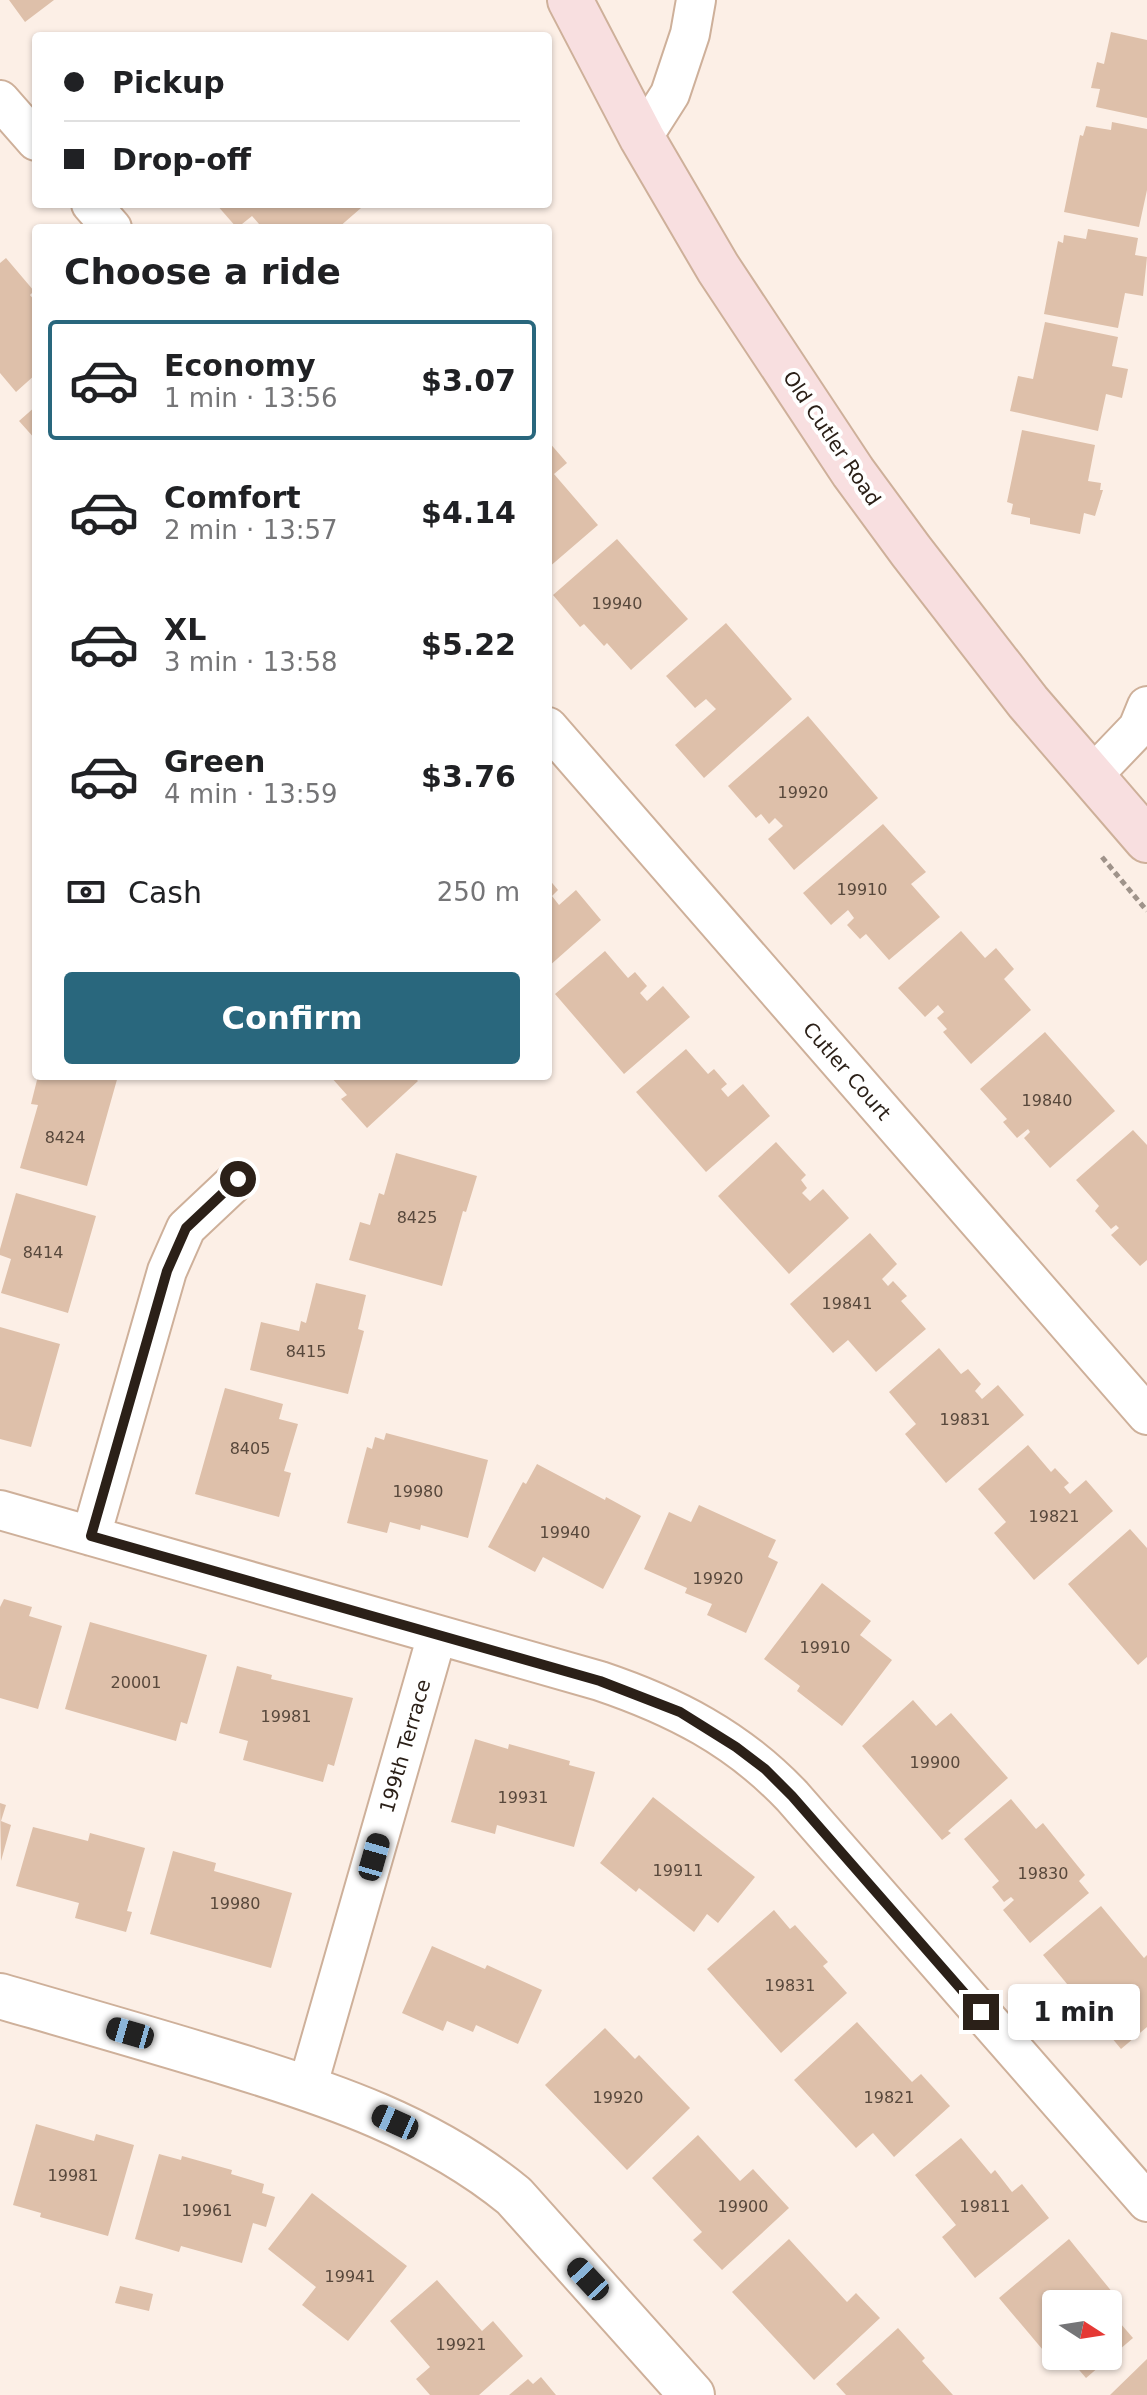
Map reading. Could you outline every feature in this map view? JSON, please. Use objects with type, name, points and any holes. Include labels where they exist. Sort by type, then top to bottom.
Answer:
[{"type":"main road","name":"Old Cutler Road","points":[[570,0],[642,138],[718,268],[853,472],[1010,679],[1147,840]]},
{"type":"street","points":[[642,138],[670,94],[690,34],[696,0]]},
{"type":"street","points":[[0,100],[32,136]]},
{"type":"street","points":[[94,208],[108,224]]},
{"type":"street","points":[[1092,776],[1138,728],[1147,706]]},
{"type":"street","name":"Cutler Court","points":[[552,732],[1147,1415]]},
{"type":"street","points":[[91,1536],[167,1271],[186,1228],[238,1179]]},
{"type":"street","points":[[0,1510],[600,1681],[655,1701],[705,1726],[765,1769],[792,1796],[1147,2202]]},
{"type":"street","name":"199th Terrace","points":[[307,2088],[437,1635]]},
{"type":"street","points":[[0,1996],[307,2088],[375,2113],[455,2153],[514,2196],[692,2395]]},
{"type":"building","points":[[9,0],[54,0],[25,22]]},
{"type":"building","points":[[1111,32],[1147,40],[1147,118],[1096,107],[1100,89],[1091,88],[1097,62],[1104,64]]},
{"type":"building","points":[[1112,122],[1147,129],[1147,190],[1139,227],[1064,212],[1080,135],[1083,136],[1086,126],[1111,130]]},
{"type":"building","points":[[220,208],[361,208],[343,224],[259,224],[252,216],[242,224],[234,224]]},
{"type":"building","points":[[1088,229],[1138,238],[1135,255],[1147,257],[1143,296],[1125,293],[1118,328],[1044,314],[1058,241],[1063,243],[1064,235],[1086,239]]},
{"type":"building","points":[[6,258],[32,289],[32,378],[16,392],[0,373],[0,263]]},
{"type":"building","points":[[1045,322],[1118,337],[1112,366],[1128,369],[1122,398],[1106,394],[1098,431],[1010,411],[1018,376],[1033,379]]},
{"type":"building","points":[[32,410],[32,436],[19,421]]},
{"type":"building","points":[[1022,430],[1095,445],[1088,481],[1101,483],[1100,490],[1103,490],[1095,516],[1084,513],[1080,534],[1030,524],[1030,518],[1011,514],[1013,504],[1007,502]]},
{"type":"building","points":[[552,446],[567,463],[554,474],[598,525],[552,565]]},
{"type":"building","points":[[617,539],[688,619],[631,670],[607,643],[604,646],[584,624],[580,627],[553,595]]},
{"type":"building","points":[[726,623],[792,699],[704,778],[675,745],[716,709],[706,699],[695,708],[666,676]]},
{"type":"building","points":[[808,716],[878,798],[794,870],[768,839],[783,826],[775,818],[769,824],[761,814],[756,818],[728,786]]},
{"type":"building","points":[[883,824],[926,872],[911,884],[940,917],[889,960],[866,934],[860,939],[847,925],[854,918],[848,910],[831,925],[803,893]]},
{"type":"building","points":[[576,890],[601,920],[552,963],[552,896],[559,905]]},
{"type":"building","points":[[961,931],[985,958],[996,948],[1014,969],[1004,979],[1031,1010],[971,1064],[943,1032],[947,1029],[937,1018],[944,1012],[938,1005],[925,1017],[898,988]]},
{"type":"building","points":[[605,951],[628,978],[635,972],[647,986],[640,993],[647,1001],[663,986],[690,1017],[624,1074],[555,994]]},
{"type":"building","points":[[1045,1032],[1115,1111],[1050,1168],[1024,1138],[1030,1132],[1028,1129],[1017,1138],[1003,1122],[1007,1119],[980,1089]]},
{"type":"building","points":[[686,1049],[708,1074],[714,1069],[727,1084],[721,1089],[728,1097],[743,1084],[770,1116],[706,1172],[636,1092]]},
{"type":"building","points":[[37,1080],[117,1080],[87,1186],[20,1168],[38,1105],[31,1104]]},
{"type":"building","points":[[334,1080],[418,1081],[367,1128],[341,1099],[347,1095]]},
{"type":"building","points":[[1133,1130],[1147,1145],[1147,1260],[1140,1266],[1111,1235],[1119,1228],[1116,1225],[1111,1229],[1095,1211],[1099,1206],[1076,1180]]},
{"type":"building","points":[[776,1142],[806,1175],[801,1180],[807,1188],[802,1193],[810,1201],[823,1189],[849,1218],[789,1274],[718,1196]]},
{"type":"building","points":[[396,1153],[477,1176],[466,1212],[463,1211],[442,1286],[349,1260],[360,1222],[370,1225],[379,1193],[384,1195]]},
{"type":"building","points":[[16,1193],[96,1216],[68,1313],[1,1293],[11,1259],[0,1255],[0,1249]]},
{"type":"building","points":[[870,1233],[897,1264],[882,1279],[888,1286],[893,1281],[907,1296],[901,1301],[926,1329],[876,1372],[848,1340],[833,1353],[790,1304]]},
{"type":"building","points":[[316,1283],[366,1295],[358,1329],[364,1331],[348,1394],[250,1370],[261,1322],[299,1331],[301,1321],[306,1323]]},
{"type":"building","points":[[0,1327],[60,1344],[31,1447],[0,1439]]},
{"type":"building","points":[[939,1348],[961,1374],[968,1369],[981,1384],[975,1391],[982,1399],[998,1385],[1024,1415],[946,1483],[905,1434],[916,1424],[889,1392]]},
{"type":"building","points":[[225,1388],[283,1404],[279,1419],[298,1424],[284,1471],[291,1473],[279,1517],[195,1494]]},
{"type":"building","points":[[386,1433],[488,1460],[468,1538],[421,1525],[420,1530],[390,1522],[387,1533],[347,1523],[367,1447],[372,1449],[375,1437],[384,1440]]},
{"type":"building","points":[[1028,1445],[1051,1472],[1055,1468],[1069,1483],[1064,1487],[1070,1494],[1086,1480],[1113,1511],[1034,1580],[994,1533],[1006,1522],[978,1489]]},
{"type":"building","points":[[537,1464],[641,1516],[603,1589],[543,1557],[535,1572],[488,1547],[523,1482],[526,1484]]},
{"type":"building","points":[[699,1505],[776,1540],[768,1557],[778,1562],[746,1633],[707,1615],[712,1604],[685,1593],[687,1588],[644,1569],[669,1512],[691,1522]]},
{"type":"building","points":[[1130,1529],[1147,1548],[1147,1657],[1138,1665],[1068,1584]]},
{"type":"building","points":[[822,1583],[871,1621],[860,1635],[892,1660],[842,1726],[797,1691],[800,1686],[764,1659]]},
{"type":"building","points":[[4,1599],[32,1607],[29,1616],[62,1626],[38,1709],[0,1698],[0,1607]]},
{"type":"building","points":[[90,1622],[207,1655],[187,1724],[181,1722],[176,1741],[65,1709]]},
{"type":"building","points":[[237,1666],[272,1675],[271,1679],[353,1698],[334,1766],[328,1764],[323,1782],[243,1760],[248,1741],[219,1733]]},
{"type":"building","points":[[913,1700],[936,1726],[951,1713],[1008,1778],[948,1831],[951,1833],[942,1840],[862,1746]]},
{"type":"building","points":[[475,1739],[508,1749],[509,1744],[570,1761],[569,1765],[595,1772],[574,1847],[497,1825],[495,1834],[451,1822]]},
{"type":"building","points":[[653,1797],[755,1877],[718,1923],[707,1914],[694,1932],[639,1888],[636,1892],[600,1863]]},
{"type":"building","points":[[1011,1799],[1036,1829],[1043,1823],[1085,1875],[1079,1881],[1089,1893],[1030,1943],[1003,1910],[1014,1900],[1011,1897],[1004,1902],[992,1887],[999,1881],[964,1839]]},
{"type":"building","points":[[0,1803],[6,1805],[1,1821],[11,1825],[1,1861]]},
{"type":"building","points":[[33,1827],[88,1841],[90,1833],[145,1848],[127,1911],[132,1912],[126,1932],[75,1918],[79,1903],[16,1886]]},
{"type":"building","points":[[173,1851],[216,1863],[214,1871],[292,1893],[271,1968],[150,1934]]},
{"type":"building","points":[[1101,1906],[1144,1958],[1147,1955],[1147,2027],[1121,2049],[1043,1955]]},
{"type":"building","points":[[774,1910],[790,1929],[795,1925],[828,1962],[823,1966],[847,1993],[781,2053],[707,1969]]},
{"type":"building","points":[[432,1946],[485,1969],[487,1965],[542,1990],[518,2044],[476,2025],[473,2032],[447,2021],[443,2031],[402,2013]]},
{"type":"building","points":[[857,2022],[912,2082],[921,2074],[950,2106],[894,2157],[873,2133],[856,2148],[794,2080]]},
{"type":"building","points":[[605,2028],[635,2059],[639,2055],[690,2108],[627,2170],[545,2085]]},
{"type":"building","points":[[36,2124],[94,2141],[96,2134],[134,2145],[108,2236],[40,2217],[41,2213],[13,2205]]},
{"type":"building","points":[[698,2135],[740,2181],[753,2169],[789,2208],[722,2270],[693,2240],[702,2232],[652,2178]]},
{"type":"building","points":[[961,2138],[991,2174],[995,2170],[1012,2192],[1022,2184],[1049,2218],[975,2278],[942,2237],[956,2225],[915,2175]]},
{"type":"building","points":[[159,2154],[181,2160],[182,2156],[232,2170],[231,2174],[264,2184],[262,2193],[275,2197],[266,2227],[253,2223],[242,2263],[181,2246],[179,2252],[135,2239]]},
{"type":"building","points":[[312,2193],[407,2266],[348,2341],[302,2305],[316,2287],[268,2249]]},
{"type":"building","points":[[789,2239],[847,2302],[856,2293],[880,2318],[814,2380],[732,2292]]},
{"type":"building","points":[[1069,2239],[1111,2290],[1042,2290],[1042,2349],[999,2298]]},
{"type":"building","points":[[437,2280],[482,2331],[493,2321],[523,2356],[479,2395],[430,2395],[416,2379],[430,2367],[390,2321]]},
{"type":"building","points":[[120,2286],[153,2294],[149,2311],[115,2303]]},
{"type":"building","points":[[1122,2325],[1133,2338],[1122,2347]]},
{"type":"building","points":[[898,2328],[953,2395],[846,2395],[836,2384]]},
{"type":"building","points":[[1147,2359],[1147,2395],[1110,2395]]},
{"type":"building","points":[[1079,2370],[1095,2370],[1086,2378]]},
{"type":"building","points":[[541,2377],[556,2395],[509,2395],[528,2379],[533,2384]]},
{"type":"route","points":[[238,1179],[186,1228],[177,1246],[158,1296],[91,1536],[600,1681],[680,1712],[736,1747],[779,1782],[981,2012]]}]
